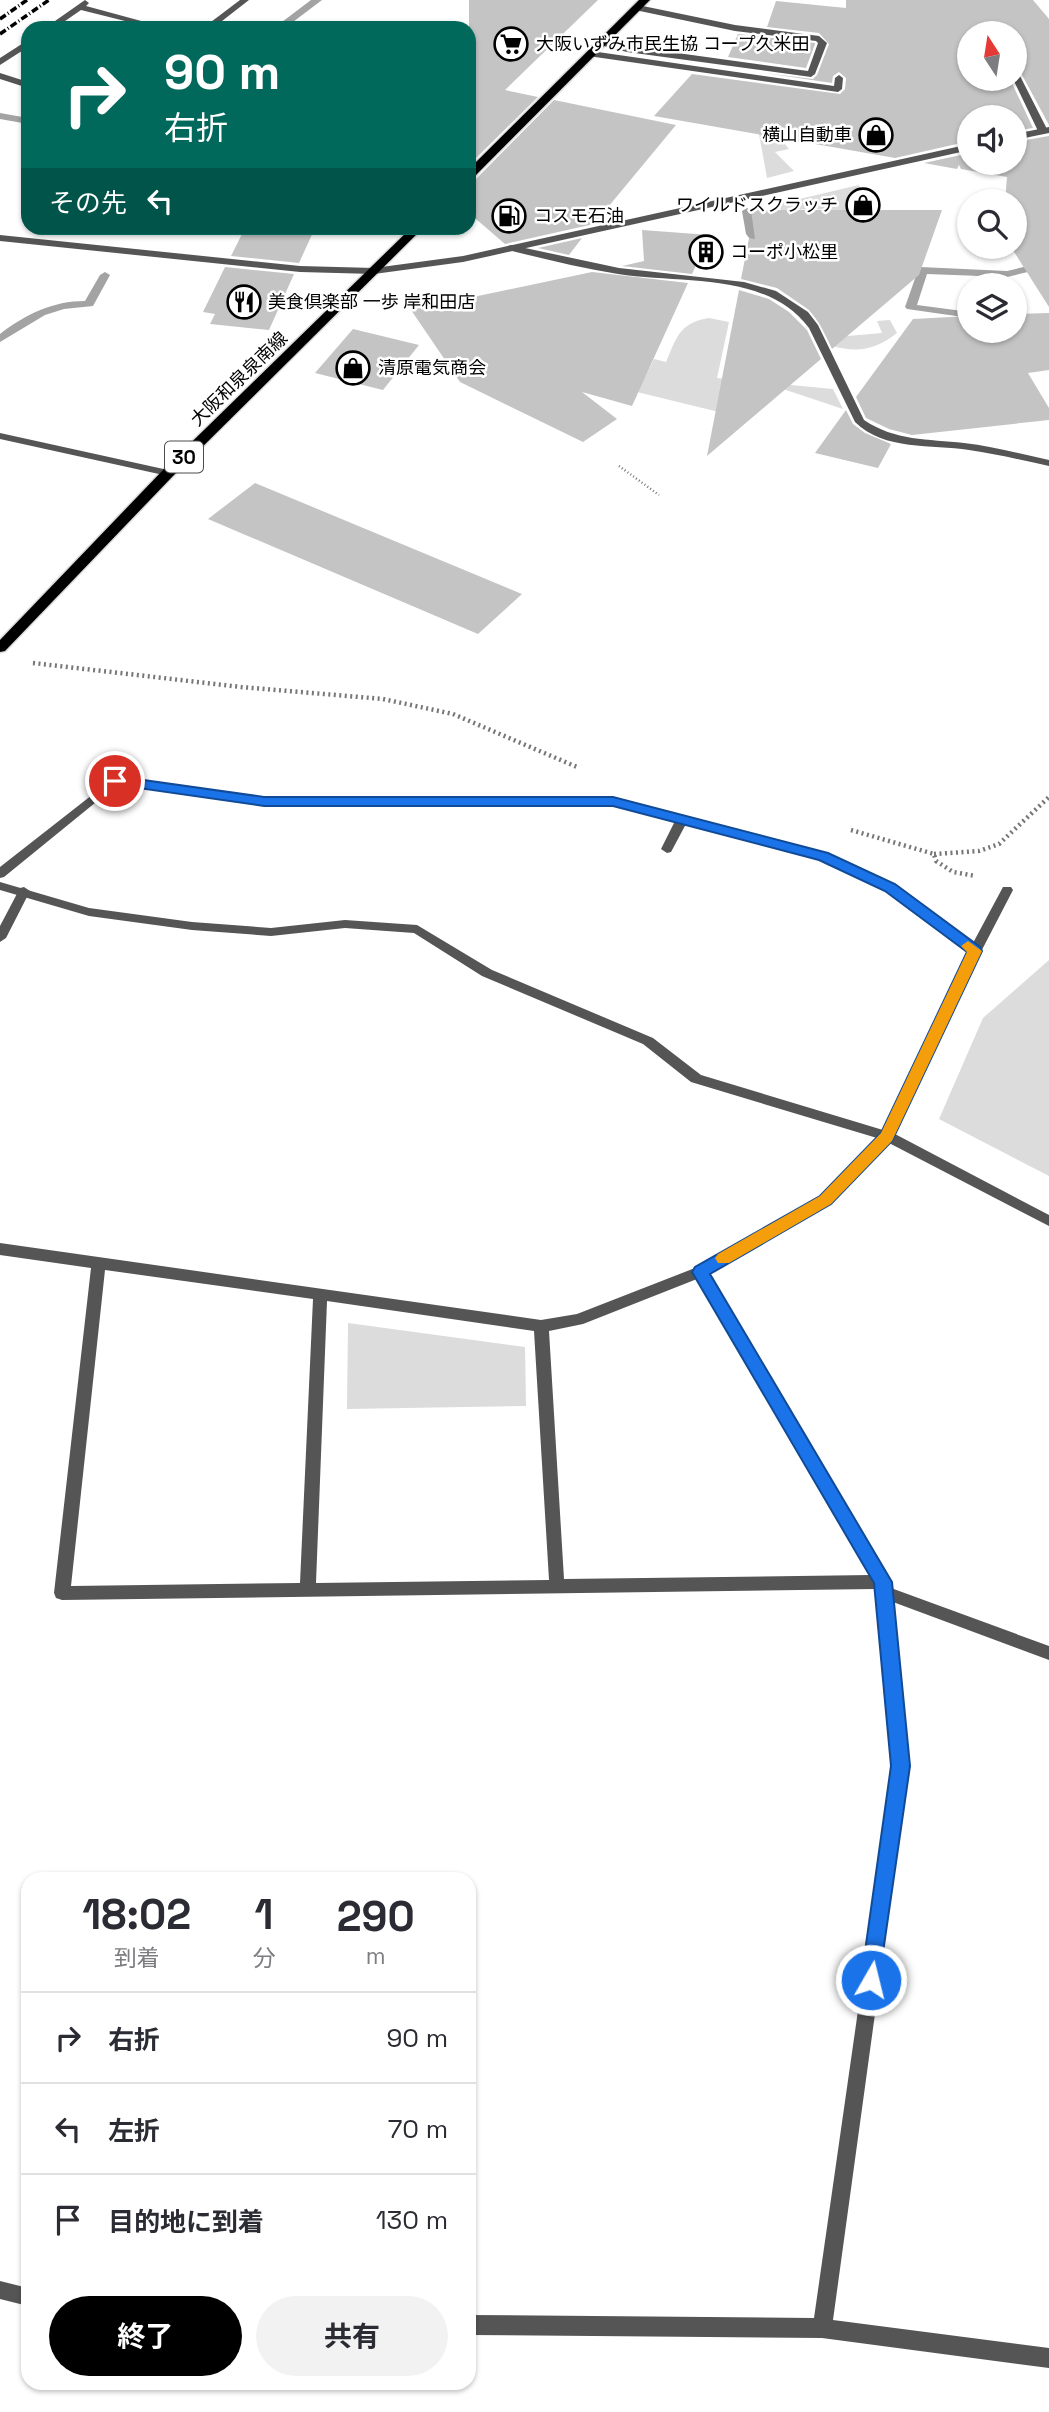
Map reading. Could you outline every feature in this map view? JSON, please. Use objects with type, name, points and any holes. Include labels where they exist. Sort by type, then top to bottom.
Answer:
[{"type":"main road","points":[[476,169],[642,4]]},
{"type":"main road","name":"大阪和泉泉南線","points":[[1,647],[168,473],[410,235]]},
{"type":"street","points":[[59,21],[89,0]]},
{"type":"street","points":[[216,21],[245,0]]},
{"type":"street","points":[[603,43],[627,49],[811,74],[823,43],[819,39],[735,29],[642,4]]},
{"type":"street","points":[[80,6],[137,21]]},
{"type":"street","points":[[0,62],[21,48]]},
{"type":"street","points":[[591,54],[838,89],[839,78]]},
{"type":"street","points":[[0,76],[21,83]]},
{"type":"street","points":[[1024,91],[1046,130],[1027,134]]},
{"type":"street","points":[[0,238],[300,269],[374,271],[463,259],[957,150]]},
{"type":"street","points":[[512,248],[619,271],[741,284],[774,293],[790,302],[809,320],[860,422],[866,427],[887,436],[925,444],[963,446],[1049,463]]},
{"type":"street","points":[[0,436],[168,473]]},
{"type":"street","points":[[0,874],[115,781],[264,802],[613,801],[823,856],[890,888],[975,951]]},
{"type":"street","points":[[667,849],[682,819]]},
{"type":"street","points":[[0,886],[89,912],[192,926],[271,932],[345,924],[417,929],[487,973],[648,1041],[696,1079],[887,1136],[1049,1221]]},
{"type":"street","points":[[0,1249],[541,1326],[578,1320],[700,1272],[825,1200],[887,1136],[1007,890]]},
{"type":"street","points":[[0,938],[24,891]]},
{"type":"street","points":[[100,1263],[62,1592],[557,1586],[883,1587],[1049,1653]]},
{"type":"street","points":[[700,1272],[883,1587],[901,1766],[822,2328]]},
{"type":"street","points":[[308,1589],[320,1296]]},
{"type":"street","points":[[541,1326],[557,1586]]},
{"type":"street","points":[[0,2290],[21,2295]]},
{"type":"street","points":[[476,2325],[822,2328],[1049,2358]]},
{"type":"path","points":[[619,466],[659,495]]},
{"type":"path","points":[[1,647],[21,662],[240,687],[383,699],[453,714],[488,727]]},
{"type":"path","points":[[934,854],[979,851],[999,844],[1049,797]]},
{"type":"shaded area","points":[[774,131],[789,149],[775,152],[794,171],[767,178],[759,134]]},
{"type":"shaded area","points":[[859,185],[866,207],[854,207],[848,215],[832,216],[831,209],[781,210],[778,204]]},
{"type":"shaded area","points":[[709,318],[729,322],[717,378],[833,389],[843,409],[780,388],[723,413],[600,383],[647,373],[654,359],[666,362],[680,333],[691,323]]},
{"type":"shaded area","points":[[829,318],[842,327],[847,336],[882,333],[877,321],[890,320],[897,333],[874,346],[841,348],[832,346],[816,319]]},
{"type":"shaded area","points":[[1049,960],[1049,1176],[939,1119],[983,1018]]},
{"type":"shaded area","points":[[348,1323],[525,1347],[526,1406],[347,1409]]},
{"type":"building","name":"大阪いずみ市民生協 コープ久米田","points":[[469,0],[598,0],[505,90],[538,97],[476,158],[476,21],[469,21]]},
{"type":"building","points":[[846,0],[1033,0],[1049,19],[1049,125],[1027,84],[1027,21],[957,21],[957,91],[1016,91],[1022,105],[957,105],[957,144],[895,158],[654,116],[692,74],[840,94],[845,89],[846,78],[839,72],[833,76],[832,83],[764,73],[813,79],[829,44],[819,33],[767,27],[776,1],[846,8]]},
{"type":"building","points":[[738,34],[815,44],[806,68],[728,57]]},
{"type":"building","points":[[554,100],[676,125],[594,224],[505,244],[476,219],[476,179]]},
{"type":"building","points":[[1027,115],[1033,128],[1027,129]]},
{"type":"building","points":[[1049,136],[1049,307],[1019,259],[1027,259],[1027,189],[1006,189],[1007,177],[996,175],[1027,175],[1027,140]]},
{"type":"building","points":[[957,156],[957,169],[924,163]]},
{"type":"building","points":[[751,210],[942,210],[919,275],[832,349],[820,324],[809,310],[777,288],[741,279],[749,238],[755,239]]},
{"type":"building","points":[[642,230],[710,235],[692,274],[622,266],[644,261]]},
{"type":"building","points":[[242,235],[312,235],[299,263],[231,256]]},
{"type":"building","points":[[582,238],[569,255],[538,248]]},
{"type":"building","points":[[225,267],[294,274],[269,330],[210,324],[215,314],[203,312]]},
{"type":"building","points":[[592,272],[688,283],[632,406],[582,392],[617,419],[583,442],[460,382],[411,310]]},
{"type":"building","points":[[739,290],[769,299],[789,312],[807,330],[821,359],[707,456]]},
{"type":"building","points":[[1049,313],[1049,370],[1028,373],[1049,408],[1049,420],[912,435],[889,429],[866,418],[856,397],[913,319],[957,317],[957,343],[1027,343],[1027,314]]},
{"type":"building","points":[[353,329],[419,345],[383,390],[315,373]]},
{"type":"building","points":[[846,410],[853,424],[865,433],[891,444],[878,468],[815,453]]},
{"type":"building","points":[[255,483],[522,594],[478,634],[208,519]]},
{"type":"waterway","points":[[288,21],[317,0]]},
{"type":"waterway","points":[[0,116],[21,120]]},
{"type":"waterway","points":[[747,211],[752,234],[766,252]]},
{"type":"waterway","points":[[923,270],[1007,274],[1049,264]]},
{"type":"waterway","points":[[899,269],[923,270]]},
{"type":"waterway","points":[[923,270],[911,307],[957,313]]},
{"type":"waterway","points":[[0,339],[41,313],[64,306],[89,304],[105,275]]},
{"type":"railway","points":[[0,19],[27,0]]},
{"type":"railway","points":[[0,34],[49,0]]},
{"type":"slow traffic","points":[[724,1258],[825,1200],[887,1136],[975,951],[968,946]]},
{"type":"place","name":"大阪いずみ市民生協 コープ久米田","points":[[511,44]]},
{"type":"place","name":"横山自動車","points":[[876,135]]},
{"type":"place","name":"ワイルドスクラッチ","points":[[863,205]]},
{"type":"place","name":"コスモ石油","points":[[509,216]]},
{"type":"place","name":"コーポ小松里","points":[[706,252]]},
{"type":"place","name":"美食倶楽部 一歩 岸和田店","points":[[244,302]]},
{"type":"place","name":"清原電気商会","points":[[353,368]]},
{"type":"route","points":[[115,781],[264,802],[613,801],[823,856],[890,888],[975,951],[887,1136],[825,1200],[700,1272],[883,1582],[901,1766],[871,1980]]}]
